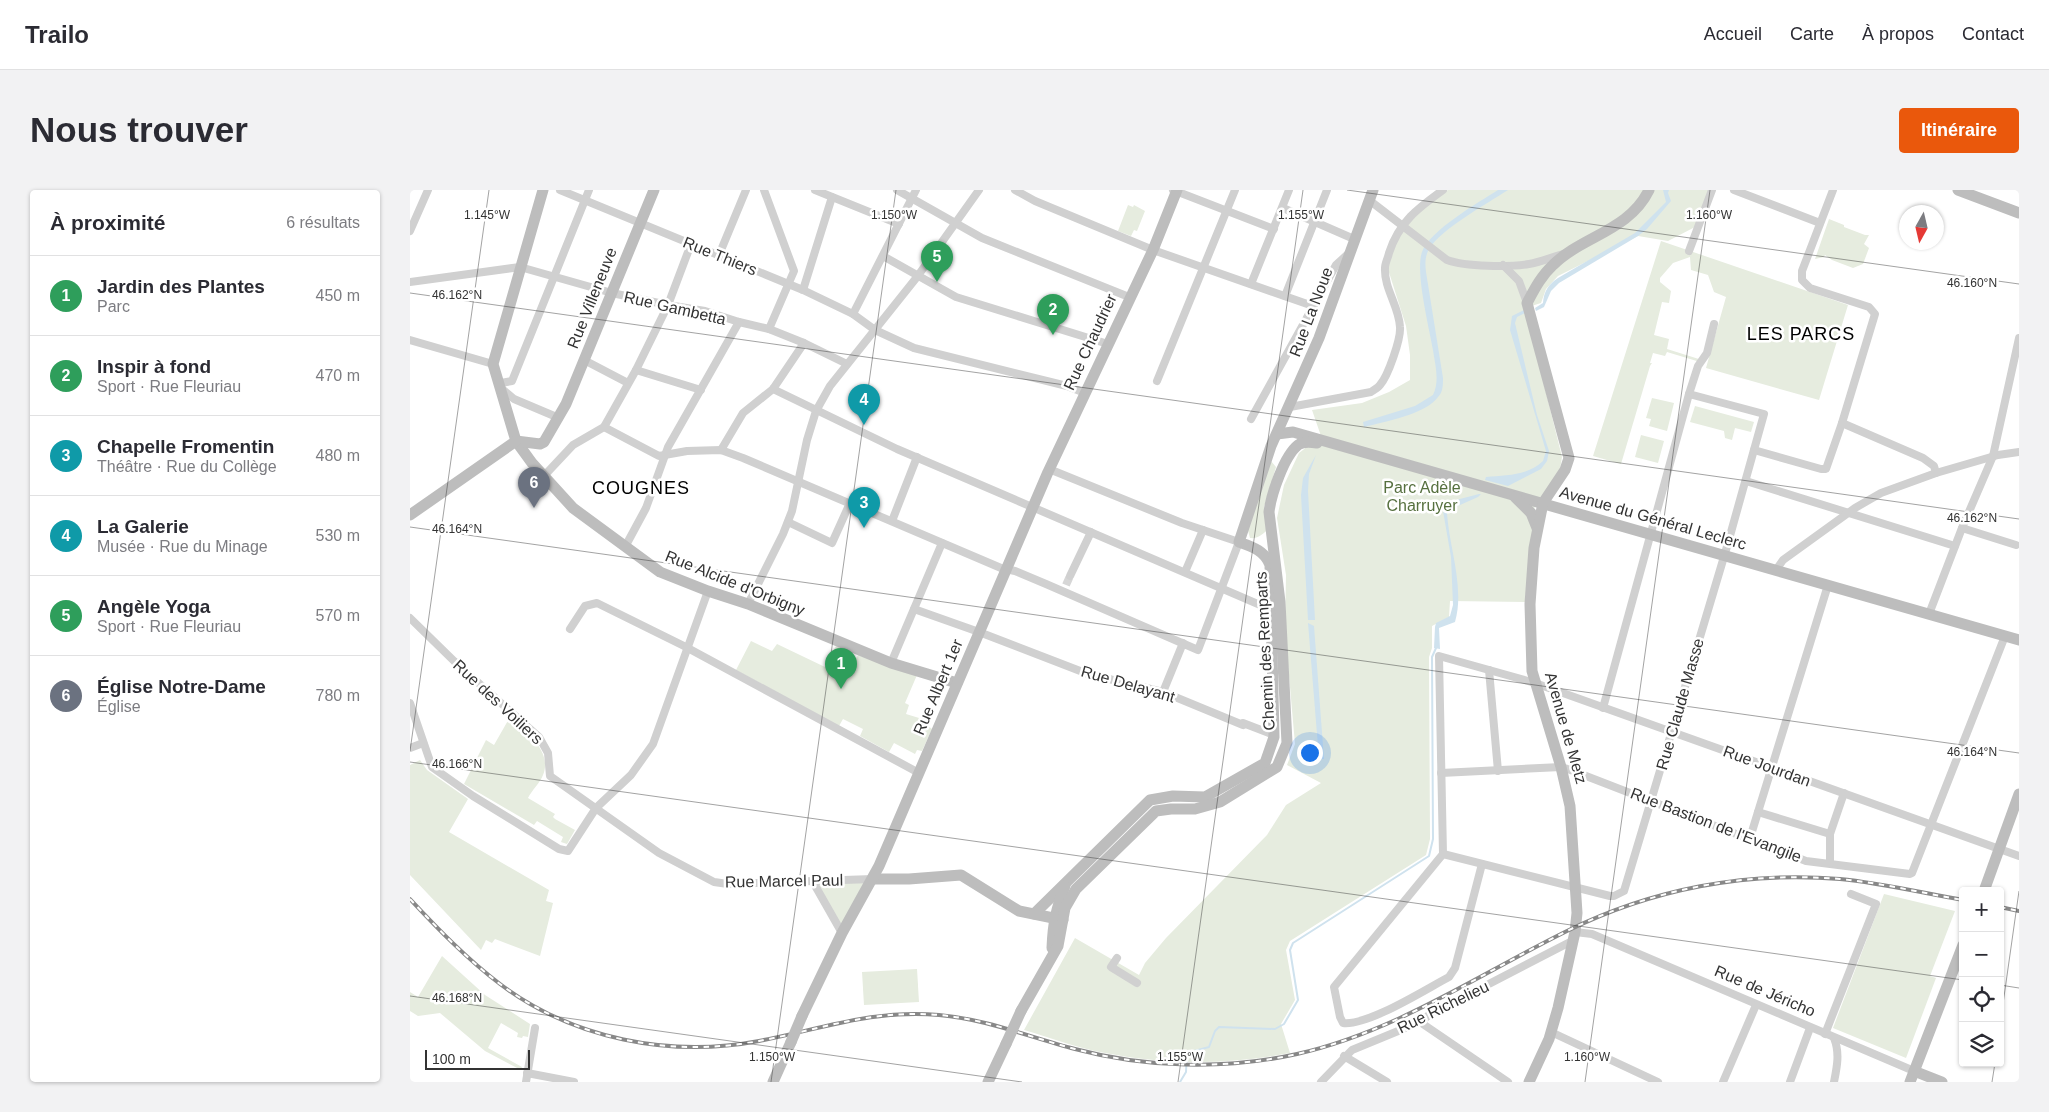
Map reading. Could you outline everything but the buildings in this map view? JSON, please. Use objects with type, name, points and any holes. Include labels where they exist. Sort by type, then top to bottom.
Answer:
[{"type":"street","points":[[410,231],[428,190]]},
{"type":"street","points":[[410,340],[493,364],[543,190]]},
{"type":"street","name":"Rue Thiers","points":[[560,190],[803,290],[853,314],[875,330],[914,348],[1058,383],[1086,393]]},
{"type":"street","points":[[499,382],[512,381],[589,190]]},
{"type":"street","name":"Rue Villeneuve","points":[[516,441],[540,444],[544,442],[559,418],[654,190]]},
{"type":"street","points":[[719,256],[746,190]]},
{"type":"street","points":[[764,190],[794,271],[770,330]]},
{"type":"street","points":[[815,190],[899,224]]},
{"type":"street","points":[[897,190],[914,194],[956,224],[982,238],[1129,297]]},
{"type":"street","points":[[748,604],[788,522],[807,440],[816,411],[830,386],[917,276],[979,190]]},
{"type":"street","points":[[1015,190],[1035,201],[1153,250],[1313,306]]},
{"type":"street","points":[[1175,190],[1274,229]]},
{"type":"street","name":"Rue Chaudrier","points":[[1033,507],[1129,297],[1153,250],[1175,190]]},
{"type":"street","points":[[1157,381],[1235,190]]},
{"type":"street","points":[[1251,284],[1289,190]]},
{"type":"street","points":[[1285,296],[1327,190]]},
{"type":"street","points":[[1290,407],[1370,392],[1380,385],[1392,362],[1400,329],[1385,267],[1394,239],[1416,209],[1443,190]]},
{"type":"street","points":[[1527,303],[1539,281],[1553,265],[1568,253],[1626,218],[1641,203],[1649,190]]},
{"type":"street","points":[[1689,250],[1712,190]]},
{"type":"street","points":[[1734,190],[1820,223]]},
{"type":"street","points":[[1754,450],[1826,469],[1842,423],[1875,314],[1869,307],[1810,288],[1802,280],[1802,271],[1833,190]]},
{"type":"street","points":[[1958,190],[2019,213]]},
{"type":"street","points":[[853,314],[914,194]]},
{"type":"street","points":[[1371,195],[1403,226],[1442,256],[1456,264],[1475,266],[1528,264],[1568,253]]},
{"type":"street","name":"Rue La Noue","points":[[1277,434],[1290,407],[1346,268],[1349,252],[1371,195]]},
{"type":"street","points":[[803,290],[832,197]]},
{"type":"street","points":[[1282,208],[1354,239]]},
{"type":"street","points":[[543,477],[573,446],[604,427],[636,370],[668,306],[690,244]]},
{"type":"street","points":[[1251,419],[1336,265],[1349,252]]},
{"type":"street","points":[[883,256],[956,297],[1108,344]]},
{"type":"street","points":[[1503,265],[1519,281],[1527,303],[1569,458],[1565,470],[1542,504]]},
{"type":"street","name":"Rue Gambetta","points":[[410,282],[520,267],[612,293],[668,306],[705,311],[770,330],[804,343],[847,364]]},
{"type":"street","points":[[625,547],[646,508],[664,456],[739,322]]},
{"type":"street","points":[[1603,708],[1698,366],[1707,353],[1714,324]]},
{"type":"street","points":[[1929,614],[1962,528],[1993,456],[2019,338]]},
{"type":"street","points":[[721,450],[743,413],[773,389],[804,343]]},
{"type":"street","points":[[584,360],[628,383]]},
{"type":"street","name":"Rue Alcide d'Orbigny","points":[[493,364],[516,441],[543,477],[573,508],[660,572],[708,592],[748,604],[891,663],[957,683]]},
{"type":"street","points":[[636,370],[701,390]]},
{"type":"street","points":[[499,382],[514,399],[559,418]]},
{"type":"street","points":[[773,389],[816,411],[917,457],[1272,610]]},
{"type":"street","name":"Rue Claude Masse","points":[[1576,887],[1610,896],[1624,891],[1746,481],[1764,414],[1690,394]]},
{"type":"street","points":[[1842,423],[1923,458],[1934,466],[1936,473]]},
{"type":"street","points":[[604,427],[655,454],[664,456],[687,451],[721,450],[799,481],[1001,568],[1065,588],[1198,650],[1240,542],[1277,434]]},
{"type":"street","name":"Avenue du Général Leclerc","points":[[1277,434],[1292,432],[2019,640]]},
{"type":"street","points":[[410,515],[516,441]]},
{"type":"street","name":"Chemin des Remparts","points":[[1059,919],[1076,889],[1156,811],[1195,809],[1218,802],[1277,767],[1287,743],[1280,602],[1268,512],[1282,472],[1294,449],[1302,443],[1332,444]]},
{"type":"street","points":[[1272,446],[1279,456],[1282,472]]},
{"type":"street","points":[[1776,570],[1783,560],[1848,512],[1881,493],[1936,473],[1993,456],[2019,452]]},
{"type":"street","points":[[892,522],[917,457]]},
{"type":"street","points":[[1049,469],[1157,513],[1240,542]]},
{"type":"street","points":[[1746,481],[1955,546]]},
{"type":"street","points":[[1514,496],[1531,513],[1537,528]]},
{"type":"street","points":[[788,522],[832,543],[850,503]]},
{"type":"street","name":"Avenue de Metz","points":[[1529,1082],[1551,1032],[1574,937],[1576,887],[1570,806],[1561,767],[1532,671],[1530,604],[1537,528],[1542,504]]},
{"type":"street","name":"Rue Albert 1er","points":[[773,1082],[842,933],[879,866],[1033,507]]},
{"type":"street","points":[[1962,528],[2016,545]]},
{"type":"street","points":[[1185,572],[1203,530]]},
{"type":"street","points":[[1070,576],[1091,532]]},
{"type":"street","points":[[1254,547],[1272,533]]},
{"type":"street","name":"Chemin des Remparts","points":[[1034,914],[1150,800],[1173,796],[1205,797],[1266,763],[1274,737],[1270,565],[1265,554],[1254,547],[1240,542]]},
{"type":"street","points":[[891,663],[942,543]]},
{"type":"street","points":[[1750,838],[1828,585]]},
{"type":"street","points":[[410,703],[432,767],[473,796],[565,852],[570,850],[596,808],[635,770],[653,744],[708,592]]},
{"type":"street","points":[[570,629],[585,606],[596,603],[687,648],[919,773]]},
{"type":"street","name":"Rue Delayant","points":[[914,609],[1088,674],[1163,692],[1243,725],[1244,723],[1274,737]]},
{"type":"street","name":"Rue des Voiliers","points":[[410,618],[454,661],[539,737],[548,753],[550,776],[596,808]]},
{"type":"street","points":[[1931,824],[2005,636]]},
{"type":"street","points":[[1163,692],[1183,643]]},
{"type":"street","name":"Rue Jourdan","points":[[1441,773],[1439,656],[1535,684],[2019,856]]},
{"type":"street","points":[[1489,670],[1498,770]]},
{"type":"street","points":[[410,748],[423,743]]},
{"type":"street","points":[[1482,864],[1455,968],[1449,977],[1375,1015],[1350,1024],[1343,1023],[1334,987],[1443,854],[1441,773],[1561,767]]},
{"type":"street","name":"Rue Bastion de l'Evangile","points":[[1561,767],[1652,800],[1806,861],[1910,874],[1931,824]]},
{"type":"street","points":[[1830,863],[1830,834],[1844,793]]},
{"type":"street","points":[[1986,887],[2019,794]]},
{"type":"street","name":"Rue Marcel Paul","points":[[596,808],[659,853],[714,882],[728,884],[873,879]]},
{"type":"street","points":[[1758,812],[1830,834]]},
{"type":"street","points":[[1443,854],[1576,887]]},
{"type":"street","points":[[879,866],[901,879]]},
{"type":"street","points":[[873,879],[961,875],[1019,911],[1059,919]]},
{"type":"street","points":[[812,882],[842,933]]},
{"type":"street","name":"Chemin des Remparts","points":[[988,1082],[1021,1011],[1058,946],[1059,919],[1067,882]]},
{"type":"street","points":[[1825,1034],[1876,904],[1851,894]]},
{"type":"street","name":"Rue de Jéricho","points":[[1574,937],[1592,934],[1810,1028],[1942,1082]]},
{"type":"street","name":"Rue Richelieu","points":[[1321,1082],[1344,1056],[1352,1050],[1420,1022],[1574,937]]},
{"type":"street","points":[[1910,1082],[1959,955]]},
{"type":"street","points":[[1117,958],[1111,967],[1137,983]]},
{"type":"street","points":[[1723,1082],[1756,1005]]},
{"type":"street","points":[[1420,1022],[1508,1082]]},
{"type":"street","points":[[526,1082],[535,1028]]},
{"type":"street","points":[[1790,1082],[1810,1028]]},
{"type":"street","points":[[1551,1032],[1658,1082]]},
{"type":"street","points":[[1834,1038],[1838,1061],[1834,1082]]},
{"type":"street","points":[[1344,1056],[1387,1082]]},
{"type":"street","points":[[527,1073],[574,1082]]},
{"type":"green space","name":"Parc Adèle Charruyer","points":[[1448,190],[1710,190],[1695,227],[1668,241],[1638,236],[1558,276],[1546,289],[1541,303],[1525,308],[1562,457],[1560,469],[1555,482],[1535,503],[1525,602],[1450,601],[1449,617],[1432,626],[1432,648],[1429,657],[1430,839],[1426,855],[1290,941],[1286,950],[1295,1000],[1281,1024],[1290,1053],[1244,1060],[1198,1062],[1151,1060],[1095,1051],[1024,1030],[1075,938],[1139,975],[1145,963],[1166,938],[1267,835],[1286,805],[1321,783],[1287,765],[1295,744],[1285,630],[1286,575],[1277,518],[1284,485],[1299,453],[1321,436],[1312,410],[1362,403],[1389,392],[1410,380],[1410,355],[1406,326],[1387,266],[1397,240],[1418,212]]},
{"type":"green space","points":[[1128,205],[1133,207],[1134,205],[1145,211],[1137,231],[1134,230],[1131,236],[1118,231]]},
{"type":"green space","points":[[1829,219],[1844,225],[1844,227],[1869,235],[1864,244],[1869,248],[1863,264],[1853,268],[1832,260],[1825,255],[1815,259]]},
{"type":"green space","points":[[1661,241],[1848,305],[1819,400],[1706,368],[1726,297],[1714,292],[1708,275],[1691,270],[1690,257],[1673,263],[1660,278],[1660,282],[1671,291],[1669,303],[1662,302],[1654,335],[1669,339],[1667,349],[1702,360],[1700,362],[1667,352],[1665,356],[1653,353],[1650,363],[1652,363],[1621,464],[1593,456]]},
{"type":"green space","points":[[1652,398],[1674,403],[1667,431],[1649,426],[1651,419],[1646,418]]},
{"type":"green space","points":[[1695,406],[1754,422],[1751,432],[1735,428],[1732,440],[1725,438],[1724,431],[1690,422]]},
{"type":"green space","points":[[1641,435],[1664,441],[1658,463],[1635,457]]},
{"type":"green space","points":[[1271,461],[1276,467],[1264,507],[1267,530],[1255,538],[1250,538],[1247,527]]},
{"type":"green space","points":[[751,641],[772,651],[777,644],[825,667],[836,646],[852,652],[848,661],[853,664],[858,655],[917,675],[905,703],[909,705],[906,714],[929,721],[927,725],[932,729],[922,751],[917,750],[915,754],[894,743],[889,752],[860,736],[863,729],[843,719],[839,726],[736,670]]},
{"type":"green space","points":[[510,717],[536,742],[544,758],[543,775],[528,798],[555,814],[553,817],[555,819],[575,830],[567,844],[561,842],[563,837],[537,821],[534,825],[464,784],[486,740],[494,745]]},
{"type":"green space","points":[[420,760],[427,770],[468,799],[449,832],[549,890],[546,901],[553,903],[540,956],[495,939],[492,943],[486,940],[481,950],[410,875],[410,765]]},
{"type":"green space","points":[[866,879],[842,933],[813,882]]},
{"type":"green space","points":[[1884,894],[1955,911],[1930,976],[1936,978],[1906,1058],[1833,1028]]},
{"type":"green space","points":[[442,956],[485,995],[530,1024],[528,1037],[523,1036],[522,1038],[517,1037],[518,1033],[501,1023],[488,1048],[522,1067],[521,1070],[485,1051],[440,1013],[418,1016],[410,1011],[410,992],[418,997]]},
{"type":"green space","points":[[917,969],[919,1002],[864,1005],[862,972]]},
{"type":"water","points":[[1498,190],[1508,190],[1444,233],[1435,241],[1427,254],[1426,272],[1443,378],[1441,393],[1432,403],[1415,413],[1364,427],[1363,422],[1415,406],[1433,395],[1436,384],[1436,372],[1421,286],[1420,261],[1422,252],[1426,244],[1444,226]]},
{"type":"water","points":[[1663,190],[1669,190],[1668,193],[1671,201],[1647,229],[1559,283],[1551,291],[1544,307],[1536,311],[1535,308],[1543,303],[1544,295],[1549,286],[1558,278],[1635,233],[1666,202]]},
{"type":"water","points":[[1524,310],[1525,313],[1517,317],[1515,323],[1537,415],[1549,451],[1547,461],[1541,469],[1508,486],[1485,480],[1486,477],[1516,474],[1530,470],[1543,461],[1546,451],[1510,330],[1512,316]]},
{"type":"water","points":[[1316,455],[1309,474],[1308,491],[1315,620],[1308,620],[1301,495],[1303,478]]},
{"type":"water","points":[[1481,494],[1478,497],[1451,509],[1447,513],[1456,568],[1458,609],[1455,622],[1439,628],[1440,649],[1434,648],[1436,623],[1450,616],[1453,605],[1451,557],[1443,511],[1456,500]]},
{"type":"water","points":[[1308,623],[1314,626],[1324,759],[1319,759]]},
{"type":"waterway","points":[[1180,1082],[1186,1072],[1187,1053],[1209,1047],[1215,1031],[1219,1027],[1275,1029],[1284,1024],[1298,1000],[1290,950],[1293,943],[1429,856],[1433,839],[1432,657],[1436,648]]},
{"type":"tunnel","points":[[1066,585],[1070,576]]},
{"type":"railway","points":[[410,899],[464,954],[500,984],[528,1003],[559,1019],[591,1031],[624,1040],[657,1045],[725,1046],[759,1041],[870,1017],[915,1014],[939,1015],[974,1020],[1102,1055],[1130,1060],[1186,1065],[1242,1063],[1270,1059],[1297,1054],[1368,1032],[1435,1001],[1599,916],[1632,904],[1700,886],[1735,881],[1805,877],[1856,881],[1959,899]]},
{"type":"railway","points":[[2004,908],[2019,911]]},
{"type":"place","name":"Angèle Yoga","points":[[937,282]]},
{"type":"place","name":"Inspir à fond","points":[[1053,335]]},
{"type":"place","name":"La Galerie","points":[[864,425]]},
{"type":"place","name":"Église Notre-Dame","points":[[534,508]]},
{"type":"place","name":"Chapelle Fromentin","points":[[864,528]]},
{"type":"place","name":"Jardin des Plantes","points":[[841,689]]},
{"type":"district","name":"LES PARCS","points":[[1801,334]]},
{"type":"district","name":"COUGNES","points":[[641,488]]}]
